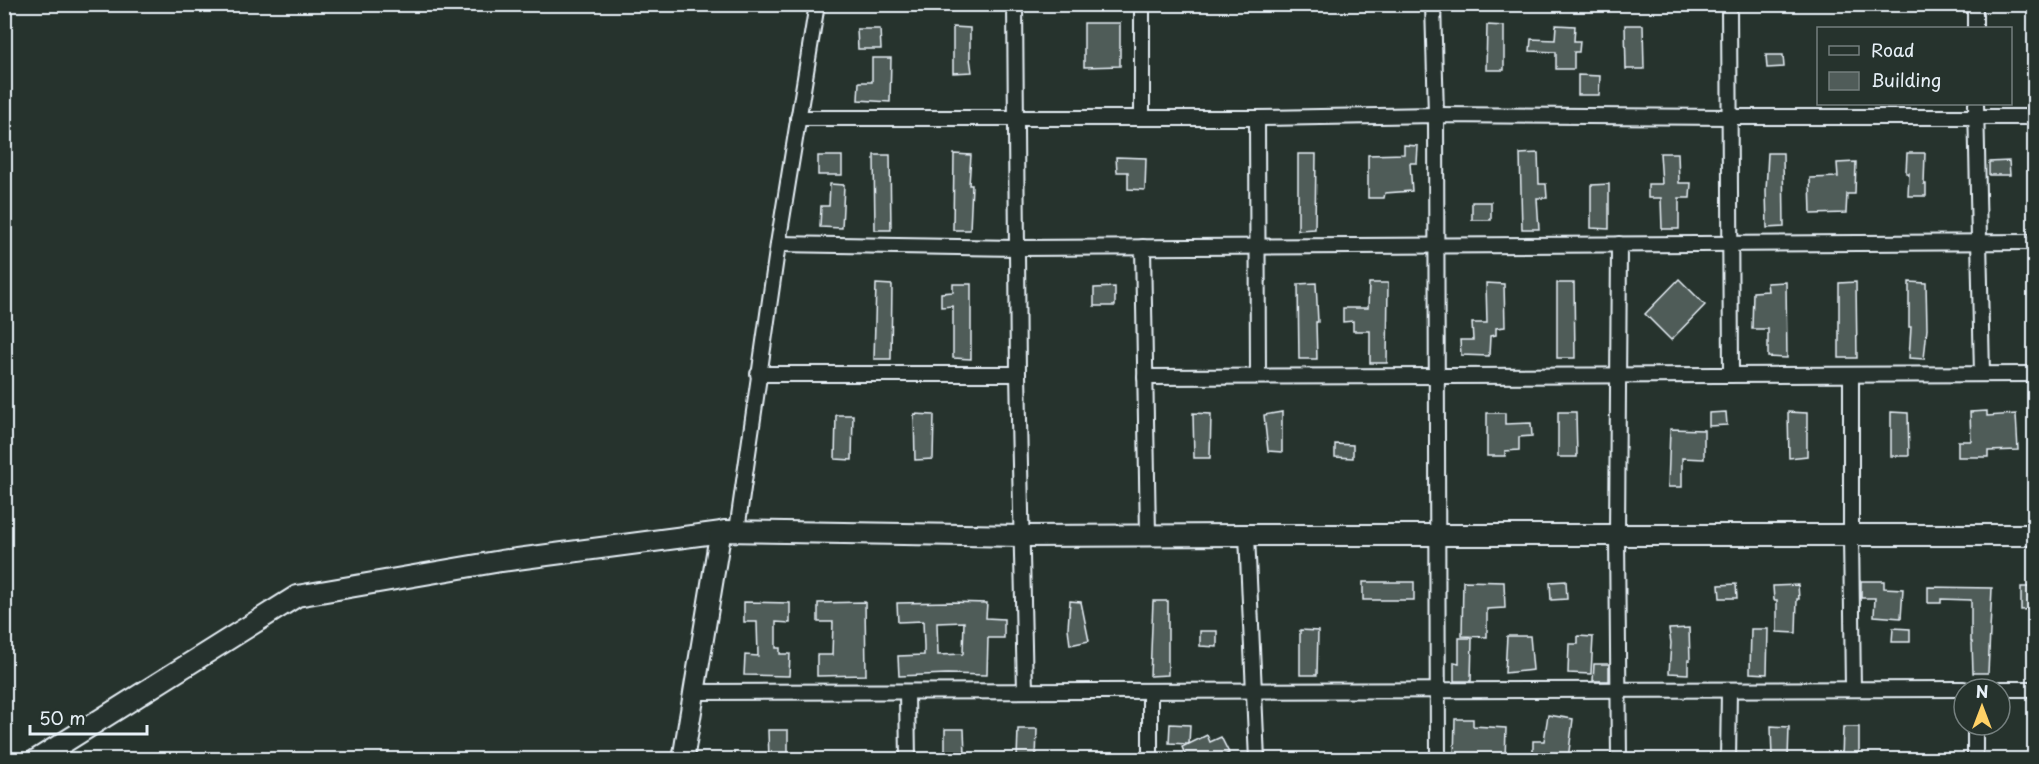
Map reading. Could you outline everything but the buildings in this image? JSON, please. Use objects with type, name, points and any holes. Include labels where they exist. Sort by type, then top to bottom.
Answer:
[{"type":"street","points":[[730,531],[758,374],[817,4]]},
{"type":"street","points":[[1015,4],[1018,374],[1025,691]]},
{"type":"street","points":[[1142,4],[1142,118]]},
{"type":"street","points":[[1433,4],[1436,115],[1438,759]]},
{"type":"street","points":[[1729,4],[1731,375]]},
{"type":"street","points":[[1975,4],[1975,27]]},
{"type":"street","points":[[798,118],[1257,118],[1436,115],[1730,117],[1976,110],[2034,117]]},
{"type":"street","points":[[1976,110],[1982,374]]},
{"type":"street","points":[[1257,118],[1258,376]]},
{"type":"street","points":[[778,244],[1017,248],[2034,242]]},
{"type":"street","points":[[1619,244],[1617,536],[1619,759]]},
{"type":"street","points":[[1143,247],[1148,535]]},
{"type":"street","points":[[758,374],[1018,374]]},
{"type":"street","points":[[1145,377],[2034,374]]},
{"type":"street","points":[[1851,375],[1853,689]]},
{"type":"street","points":[[683,759],[720,535],[730,531]]},
{"type":"street","points":[[36,759],[297,596],[501,561],[730,531],[1022,536],[2034,535]]},
{"type":"street","points":[[1247,535],[1257,759]]},
{"type":"street","points":[[694,692],[1952,689]]},
{"type":"street","points":[[2012,689],[2034,689]]},
{"type":"street","points":[[1728,759],[1729,690]]},
{"type":"street","points":[[1150,691],[1150,759]]},
{"type":"street","points":[[908,692],[908,759]]},
{"type":"street","points":[[1975,737],[1975,759]]}]
